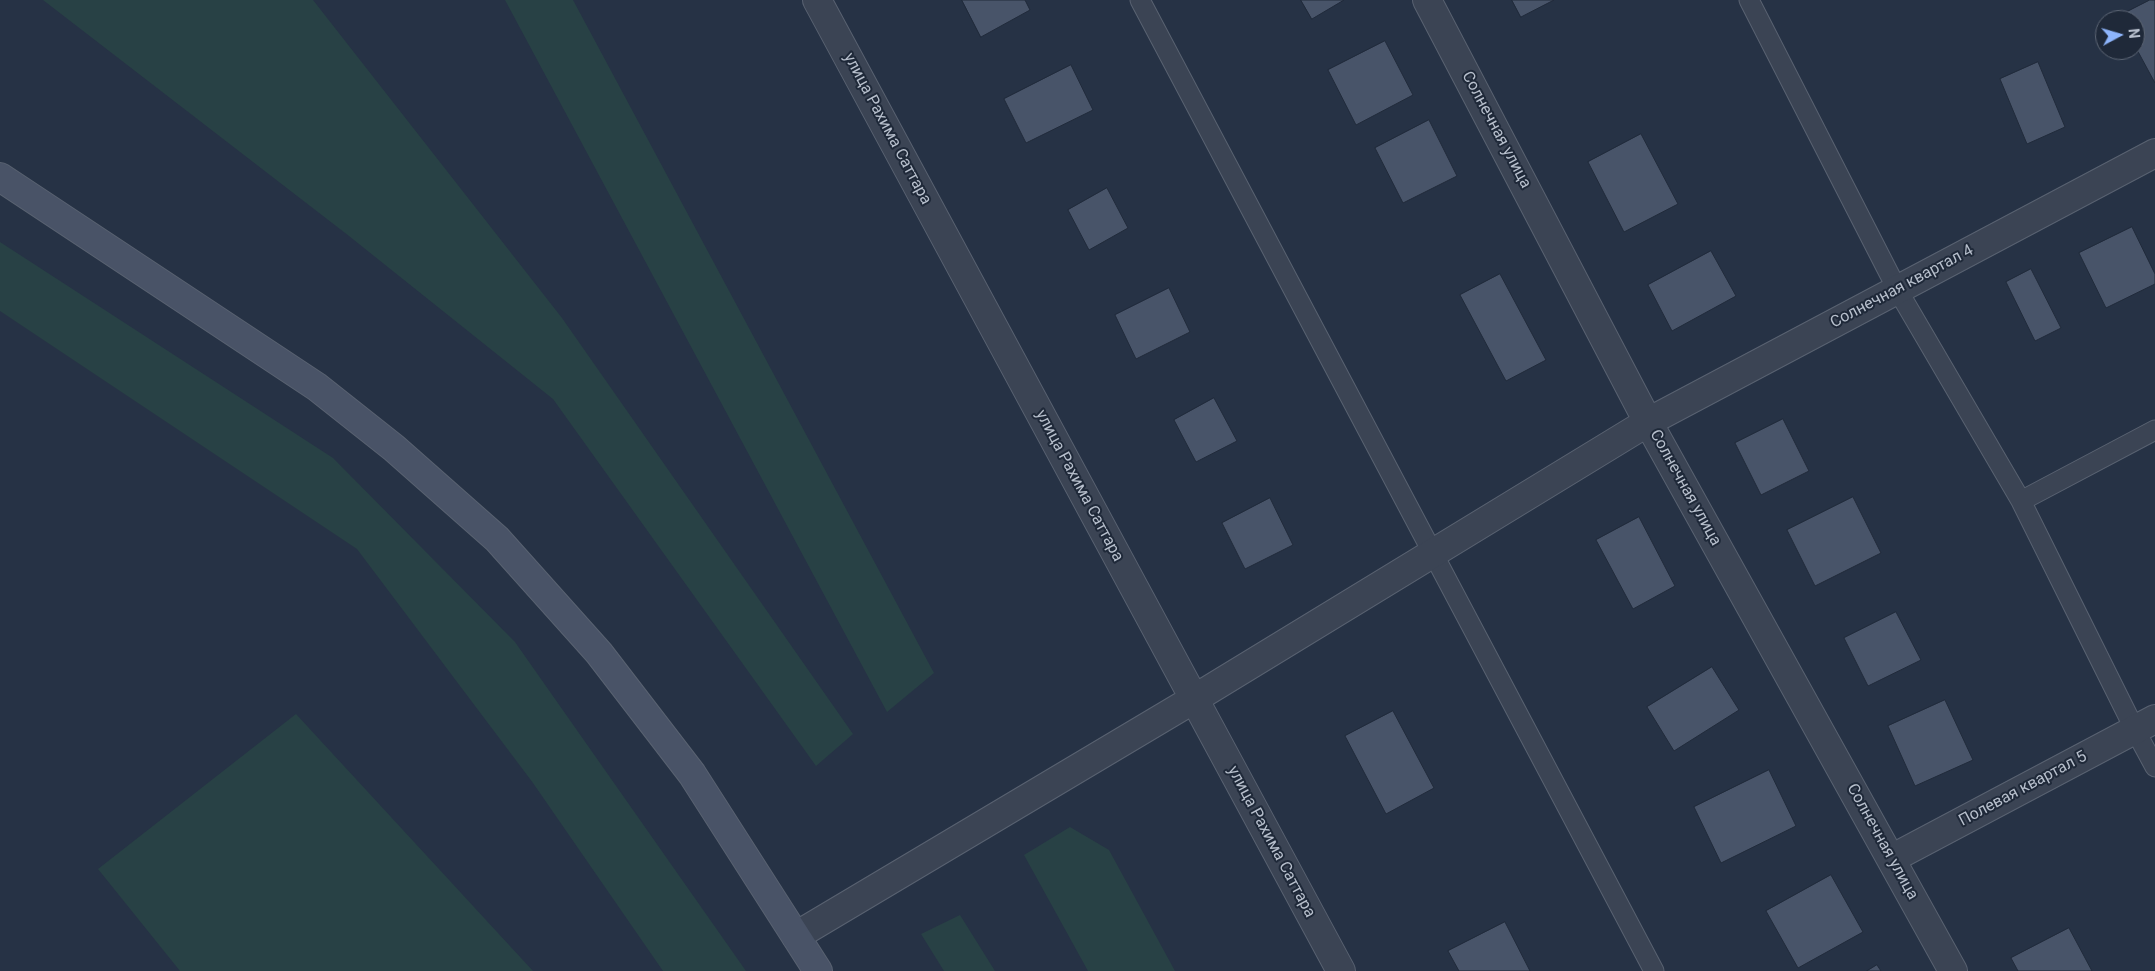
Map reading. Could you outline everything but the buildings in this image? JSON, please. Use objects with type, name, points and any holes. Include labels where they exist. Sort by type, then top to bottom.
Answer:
[{"type":"main road","points":[[0,177],[317,387],[394,448],[497,539],[599,653],[692,774],[818,971]]},
{"type":"street","name":"улица Рахима Саттара","points":[[817,0],[1341,971]]},
{"type":"street","name":"Солнечная улица","points":[[1428,0],[1648,422],[1953,971]]},
{"type":"street","name":"Солнечная квартал 4","points":[[796,936],[1194,699],[1431,552],[1648,422],[2155,153]]},
{"type":"street","name":"Полевая квартал 5","points":[[1891,859],[2145,725]]},
{"type":"lane","points":[[1140,0],[1654,971]]},
{"type":"lane","points":[[1749,0],[1897,289],[2021,500],[2145,725],[2155,767]]},
{"type":"lane","points":[[2021,500],[2155,430]]},
{"type":"green space","points":[[43,0],[313,0],[562,318],[853,734],[816,766],[553,399],[349,236]]},
{"type":"green space","points":[[505,0],[573,0],[934,673],[887,712]]},
{"type":"green space","points":[[0,242],[333,458],[515,642],[746,971],[663,971],[533,783],[357,549],[0,311]]},
{"type":"green space","points":[[296,714],[533,971],[180,971],[98,869]]},
{"type":"green space","points":[[1070,827],[1109,850],[1175,971],[1088,971],[1024,855]]},
{"type":"green space","points":[[960,915],[995,971],[944,971],[921,934]]}]
